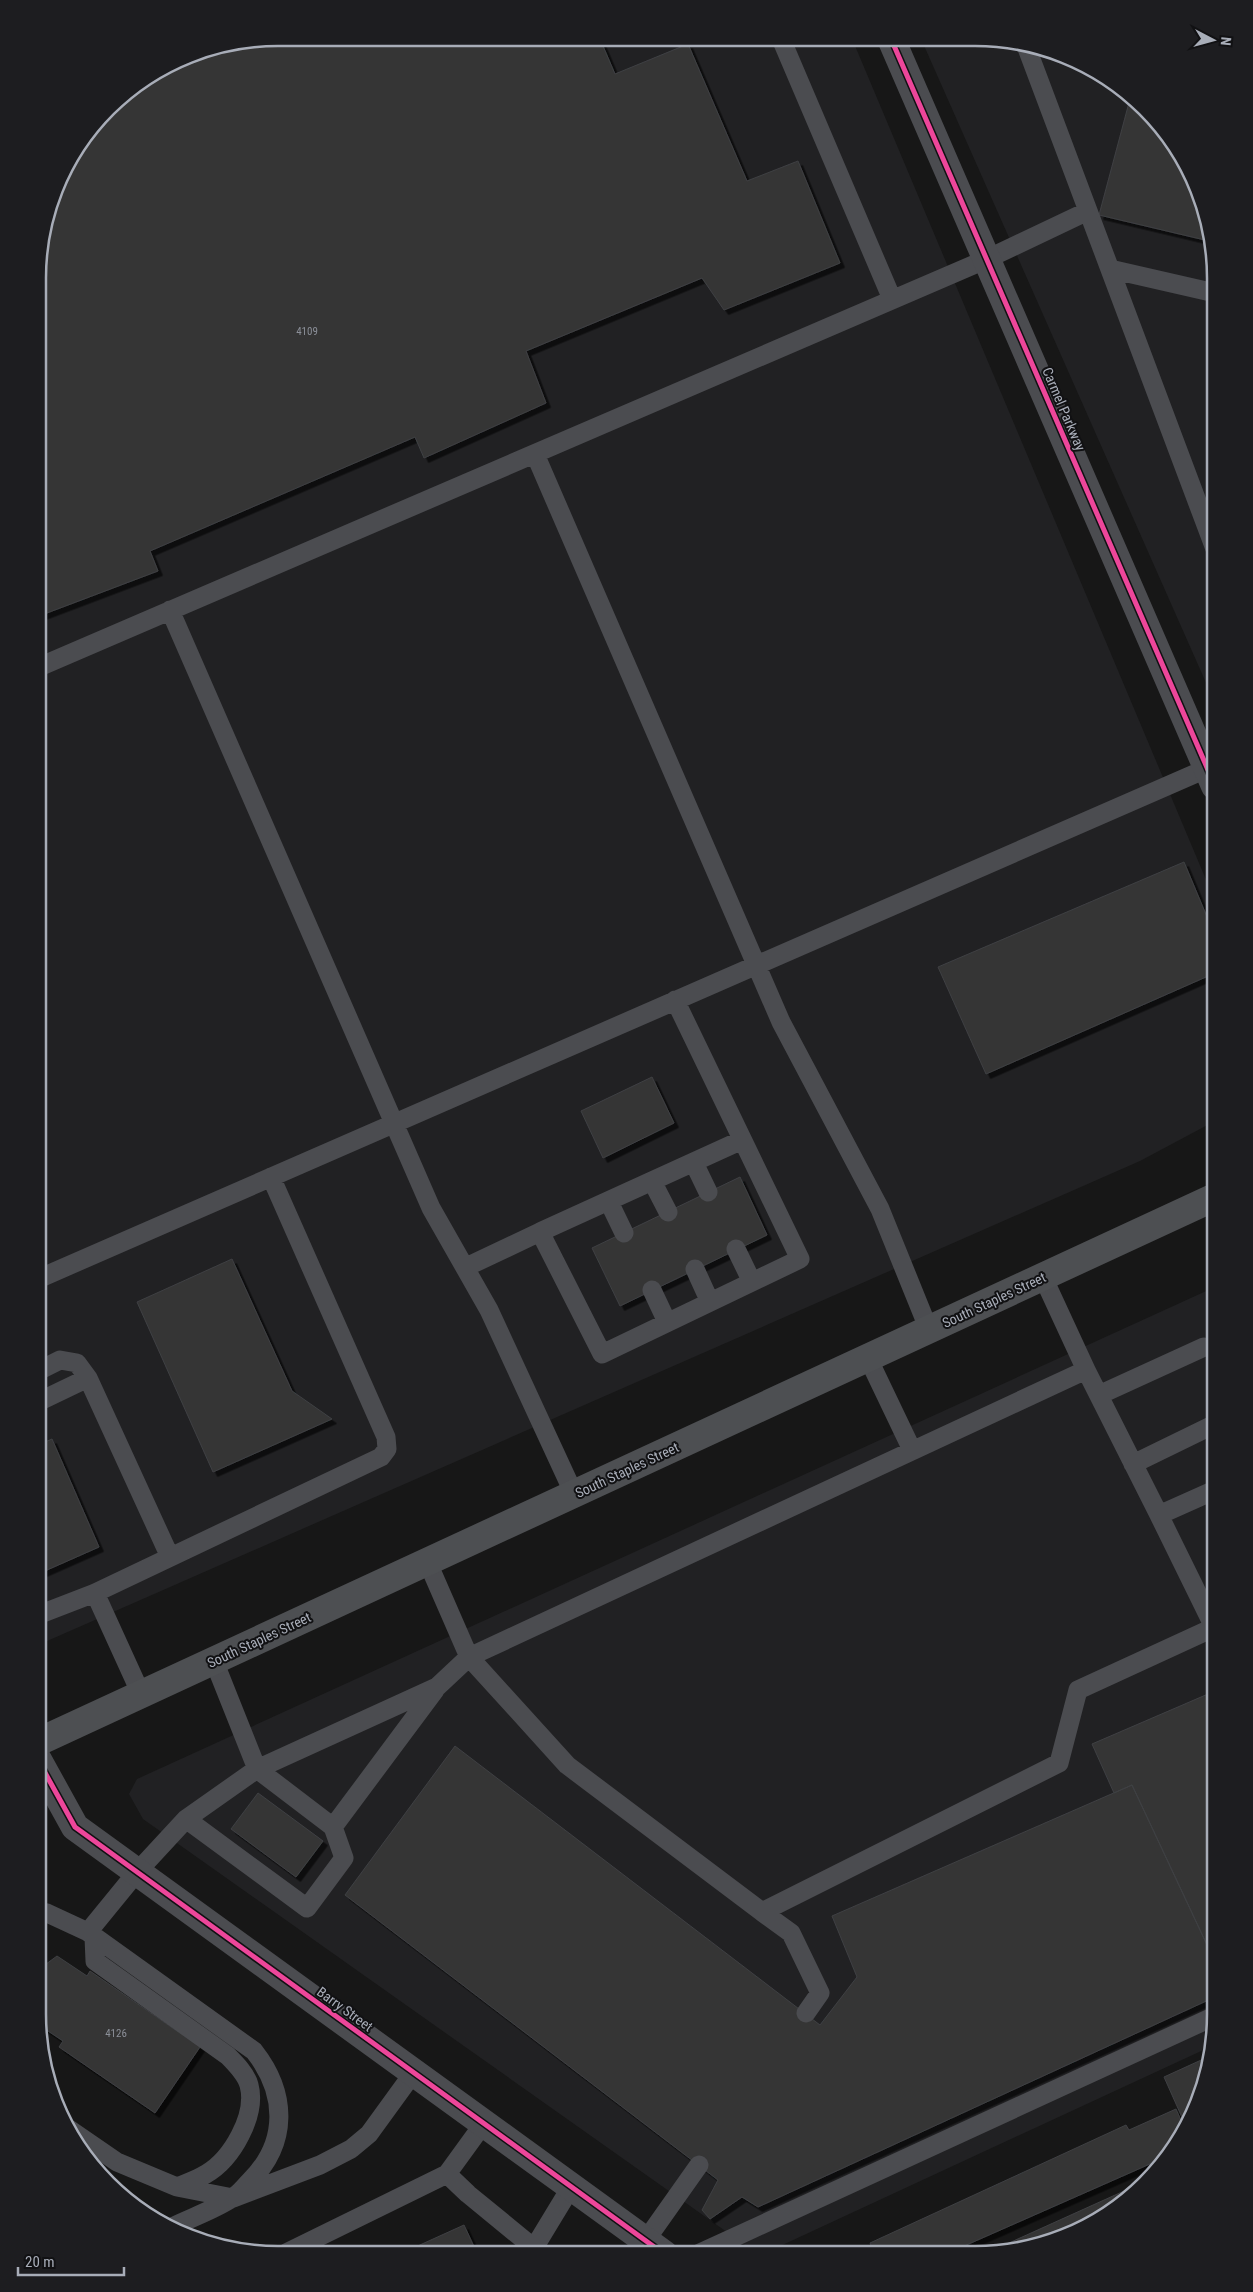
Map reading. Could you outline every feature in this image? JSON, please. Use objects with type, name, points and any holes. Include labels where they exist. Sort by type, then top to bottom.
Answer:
[{"type":"main road","name":"South Staples Street","points":[[46,1738],[1207,1201]]},
{"type":"street","name":"Carmel Parkway","points":[[894,46],[1207,759]]},
{"type":"street","name":"Barry Street","points":[[46,1774],[75,1827],[654,2246]]},
{"type":"lane","points":[[784,46],[892,300]]},
{"type":"lane","points":[[1029,53],[1110,269],[1207,509]]},
{"type":"lane","points":[[46,664],[987,259],[1088,211]]},
{"type":"lane","points":[[1110,269],[1207,291]]},
{"type":"lane","points":[[535,454],[781,1022],[880,1209],[929,1330]]},
{"type":"lane","points":[[170,610],[431,1208],[489,1310],[574,1494]]},
{"type":"lane","points":[[46,1275],[756,965],[1207,776]]},
{"type":"lane","points":[[540,1232],[602,1354],[800,1259],[675,1000]]},
{"type":"lane","points":[[466,1267],[742,1140]]},
{"type":"lane","points":[[694,1163],[708,1192]]},
{"type":"lane","points":[[46,1613],[95,1592],[381,1457],[387,1449],[386,1437],[271,1177]]},
{"type":"lane","points":[[652,1181],[668,1212]]},
{"type":"lane","points":[[609,1202],[624,1233]]},
{"type":"lane","points":[[736,1249],[752,1282]]},
{"type":"lane","points":[[695,1269],[710,1302]]},
{"type":"lane","points":[[1043,1277],[1086,1370],[1207,1611]]},
{"type":"lane","points":[[652,1290],[667,1322]]},
{"type":"lane","points":[[1099,1395],[1204,1347]]},
{"type":"lane","points":[[868,1358],[912,1450]]},
{"type":"lane","points":[[46,1366],[60,1360],[77,1363],[88,1378],[170,1557]]},
{"type":"lane","points":[[333,1828],[437,1687],[469,1657],[1086,1370]]},
{"type":"lane","points":[[46,1398],[88,1378]]},
{"type":"lane","points":[[1134,1464],[1207,1428]]},
{"type":"lane","points":[[1159,1515],[1207,1494]]},
{"type":"lane","points":[[428,1562],[469,1657],[567,1765],[791,1933],[820,1993],[806,2013]]},
{"type":"lane","points":[[95,1592],[141,1694]]},
{"type":"lane","points":[[762,1912],[1059,1763],[1078,1690],[1207,1631]]},
{"type":"lane","points":[[186,1819],[307,1908],[344,1858],[333,1828],[257,1769],[214,1660]]},
{"type":"lane","points":[[177,2187],[206,2174],[222,2160],[238,2138],[249,2117],[251,2101],[249,2083],[240,2068],[228,2056],[95,1961],[91,1934],[137,1872],[186,1819],[257,1769],[437,1687]]},
{"type":"lane","points":[[46,1913],[91,1934],[254,2051],[266,2067],[279,2101],[280,2123],[274,2144],[262,2169],[233,2198]]},
{"type":"lane","points":[[715,2246],[1207,2020]]},
{"type":"lane","points":[[179,2223],[233,2198],[320,2165],[350,2148],[369,2134],[414,2072]]},
{"type":"lane","points":[[298,2246],[447,2174],[484,2124]]},
{"type":"lane","points":[[81,2136],[117,2162],[177,2187],[233,2198]]},
{"type":"lane","points":[[656,2246],[699,2165]]},
{"type":"lane","points":[[447,2174],[530,2246]]},
{"type":"lane","points":[[537,2246],[571,2186]]},
{"type":"shaded area","points":[[278,46],[855,46],[1207,882],[1207,1125],[1140,1161],[46,1641],[46,278],[48,248],[54,218],[64,190],[85,149],[114,114],[149,85],[176,70],[218,54],[248,48]]},
{"type":"shaded area","points":[[924,46],[1005,48],[1035,54],[1091,77],[1116,94],[1139,114],[1168,149],[1183,176],[1199,218],[1205,248],[1207,278],[1207,685]]},
{"type":"shaded area","points":[[1207,1291],[1207,2014],[1204,2050],[780,2246],[747,2246],[143,1819],[129,1794],[137,1779]]},
{"type":"building","points":[[278,46],[603,46],[615,74],[683,46],[689,46],[747,181],[798,161],[840,263],[724,310],[702,278],[526,351],[546,403],[424,458],[415,437],[150,551],[158,571],[46,613],[46,278],[48,248],[54,218],[64,190],[85,149],[114,114],[149,85],[190,64],[218,54],[248,48]]},
{"type":"building","points":[[1128,104],[1159,137],[1176,162],[1199,218],[1203,240],[1099,215]]},
{"type":"building","points":[[1184,862],[1207,917],[1207,977],[986,1074],[938,967]]},
{"type":"building","points":[[652,1077],[674,1123],[603,1158],[581,1111]]},
{"type":"building","points":[[740,1177],[767,1235],[620,1306],[592,1248]]},
{"type":"building","points":[[232,1259],[292,1391],[332,1419],[213,1472],[137,1302]]},
{"type":"building","points":[[52,1439],[99,1547],[46,1570],[46,1442]]},
{"type":"building","points":[[1207,1694],[1207,1945],[1132,1785],[1114,1793],[1092,1744]]},
{"type":"building","points":[[455,1746],[820,2025],[857,1977],[832,1916],[1132,1785],[1207,1945],[1207,2001],[758,2207],[742,2197],[710,2219],[702,2210],[718,2180],[345,1895]]},
{"type":"building","points":[[258,1793],[323,1841],[296,1877],[231,1829]]},
{"type":"building","points":[[57,1956],[87,1976],[90,1971],[200,2047],[155,2113],[59,2047],[63,2041],[47,2030],[46,1964]]},
{"type":"building","points":[[1202,2060],[1199,2074],[1182,2118],[1164,2077]]},
{"type":"building","points":[[1176,2109],[1181,2120],[1168,2143],[1152,2163],[964,2246],[871,2246],[870,2243],[1126,2125],[1129,2130]]},
{"type":"building","points":[[1125,2191],[1104,2207],[1077,2222],[1035,2238],[1008,2243]]},
{"type":"building","points":[[464,2225],[474,2246],[418,2246]]},
{"type":"cycle path","points":[[894,46],[1207,768]]},
{"type":"cycle path","points":[[46,1774],[75,1827],[653,2246]]}]
